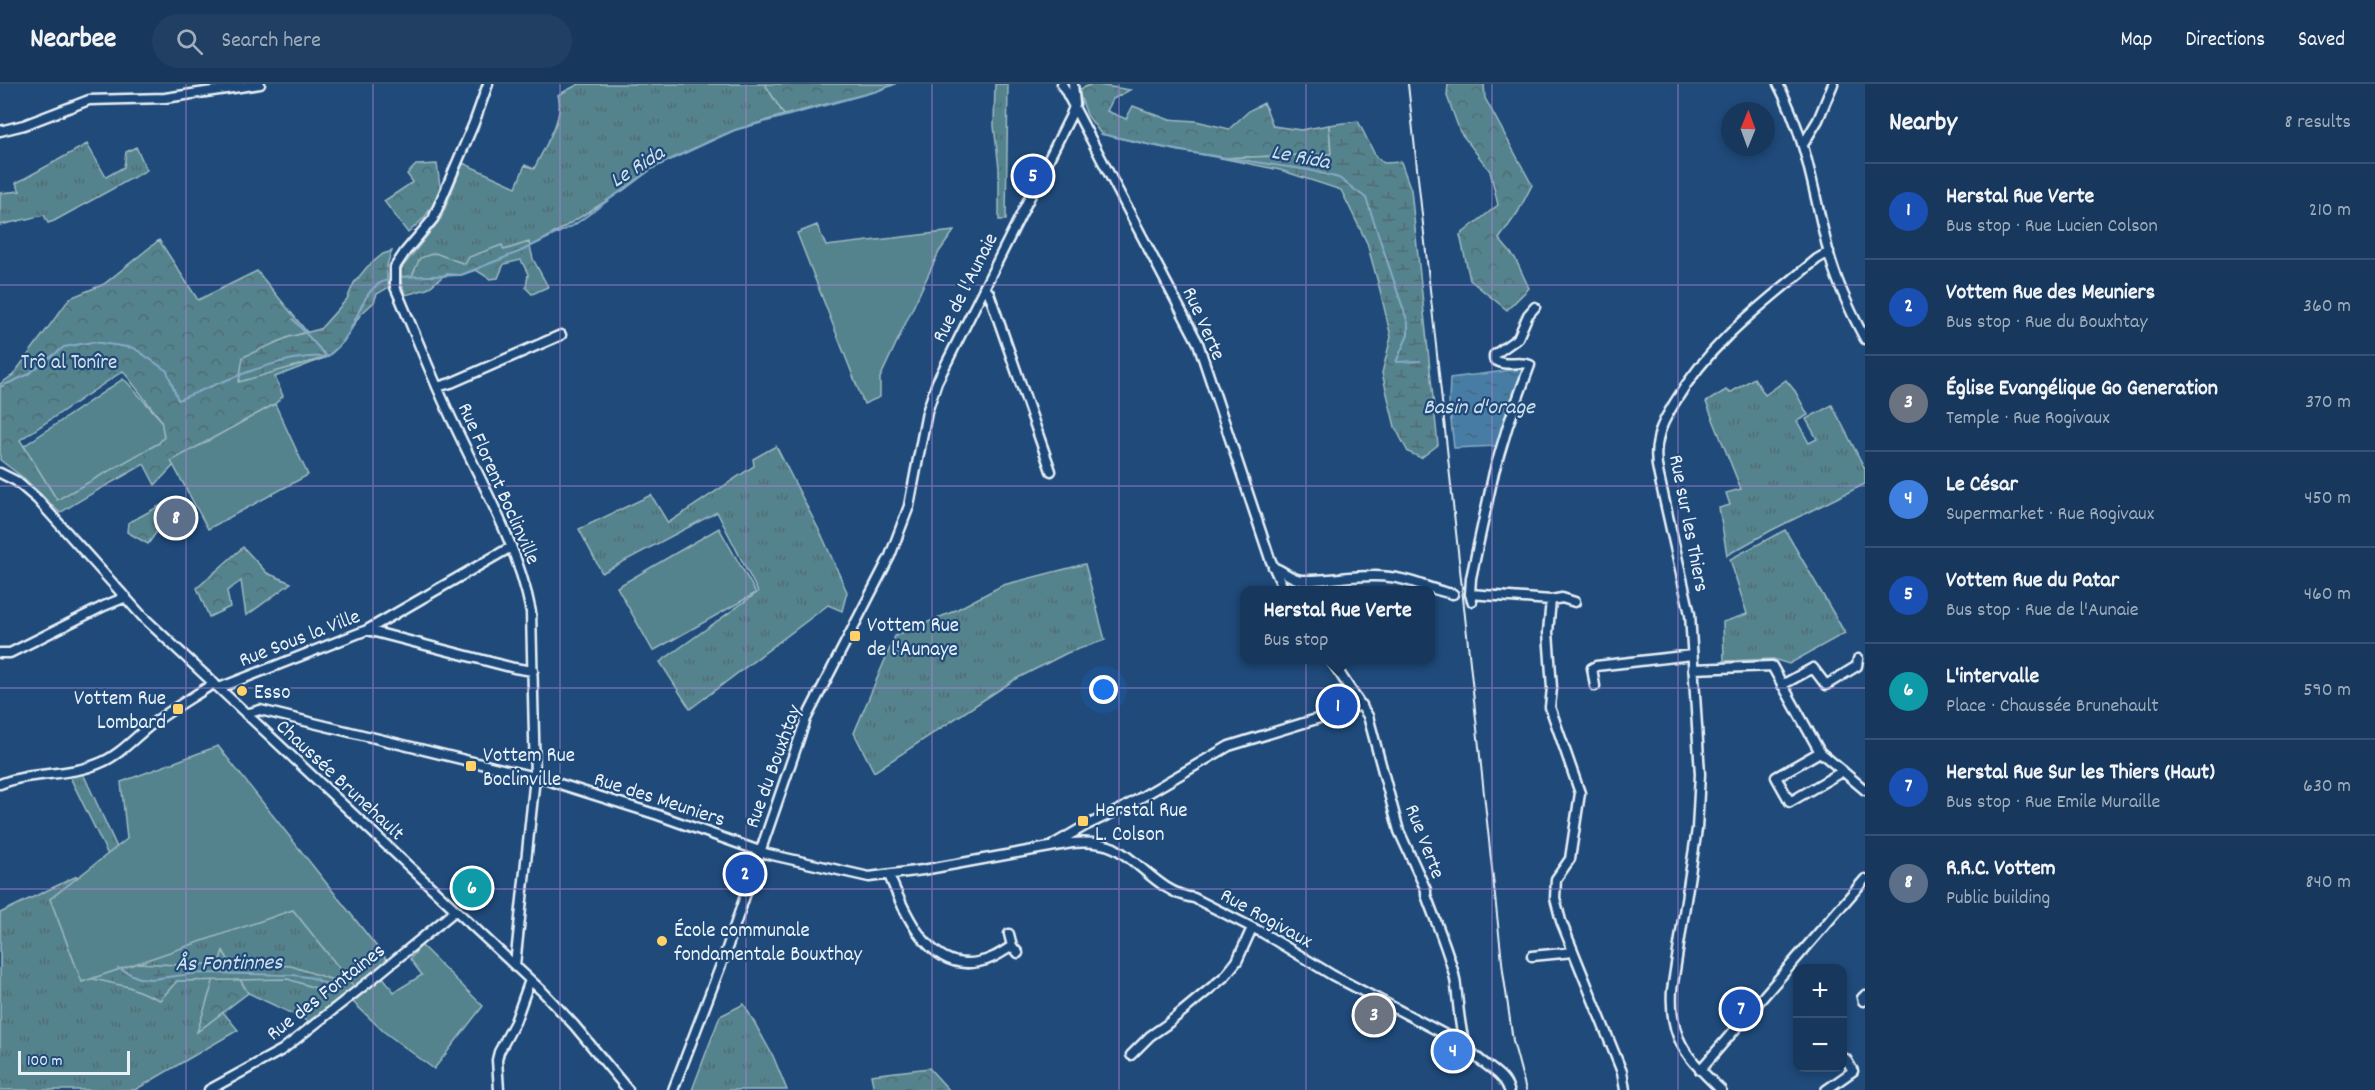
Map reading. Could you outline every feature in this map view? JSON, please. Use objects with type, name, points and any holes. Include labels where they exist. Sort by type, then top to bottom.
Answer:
[{"type":"street","points":[[0,131],[24,125],[89,100],[165,98],[258,84]]},
{"type":"street","name":"Rue Florent Boclinville","points":[[488,84],[433,219],[395,267],[395,287],[437,387],[511,547],[526,585],[531,612],[535,777],[515,965]]},
{"type":"street","name":"Rue Verte","points":[[1062,84],[1198,343],[1273,567],[1282,586]]},
{"type":"street","points":[[1073,84],[1074,104]]},
{"type":"street","points":[[1778,84],[1803,143],[1829,252],[1845,299],[1865,338]]},
{"type":"street","points":[[1803,143],[1818,120],[1833,84]]},
{"type":"street","name":"Rue de l'Aunaie","points":[[912,496],[927,412],[937,382],[1070,117],[1074,104]]},
{"type":"street","name":"Rue sur les Thiers","points":[[1721,1090],[1700,1070],[1679,1042],[1671,1014],[1672,990],[1697,829],[1700,774],[1690,614],[1656,456],[1660,429],[1685,385],[1724,338],[1738,323],[1817,259],[1829,252]]},
{"type":"street","points":[[984,287],[989,293],[1051,471]]},
{"type":"street","points":[[1535,307],[1527,315],[1518,338],[1494,355],[1494,359],[1500,363],[1523,362],[1530,365],[1494,472],[1479,536],[1471,598],[1551,600],[1562,598],[1575,602]]},
{"type":"street","points":[[437,387],[561,335]]},
{"type":"street","name":"Chaussée Brunehault","points":[[0,473],[16,482],[37,499],[142,616],[515,965],[574,1025],[628,1090]]},
{"type":"street","name":"Rue du Bouxhtay","points":[[673,1090],[701,1020],[806,718],[890,556],[912,496]]},
{"type":"street","name":"Rue Sous la Ville","points":[[0,784],[20,777],[81,769],[99,764],[113,756],[178,706],[216,686],[367,630],[511,547]]},
{"type":"street","points":[[1273,567],[1300,580],[1344,576],[1390,577],[1414,581],[1425,586]]},
{"type":"street","points":[[1435,590],[1453,594]]},
{"type":"street","points":[[0,653],[10,652],[126,597]]},
{"type":"street","points":[[1551,600],[1548,632],[1552,688],[1550,707],[1580,793],[1570,859],[1556,879],[1559,914],[1622,1072],[1625,1090]]},
{"type":"street","name":"Rue Sous la Ville","points":[[392,617],[394,638]]},
{"type":"street","points":[[367,630],[533,671]]},
{"type":"street","points":[[1595,686],[1592,668],[1596,666],[1692,656]]},
{"type":"street","points":[[1782,685],[1814,669],[1826,684],[1857,666],[1858,659]]},
{"type":"street","name":"Rue Verte","points":[[1334,664],[1362,705],[1374,733],[1399,831],[1426,890],[1455,978],[1466,1043]]},
{"type":"street","points":[[1693,669],[1772,666],[1820,752],[1865,790]]},
{"type":"street","points":[[1049,848],[1084,826],[1123,808],[1229,746],[1362,705]]},
{"type":"street","name":"Rue des Meuniers","points":[[246,714],[260,710],[535,777],[658,815],[760,851],[869,877],[1049,848]]},
{"type":"street","points":[[1820,752],[1776,777],[1790,802],[1843,771]]},
{"type":"street","points":[[1084,826],[1085,842]]},
{"type":"street","name":"Rue Rogivaux","points":[[1049,848],[1085,842],[1116,849],[1158,883],[1194,898],[1252,928],[1332,975],[1453,1039],[1466,1043]]},
{"type":"street","points":[[889,875],[905,910],[924,940],[940,955],[955,962],[976,963],[1015,950],[1009,934]]},
{"type":"street","points":[[1700,1070],[1865,879]]},
{"type":"street","name":"Rue des Fontaines","points":[[209,1090],[282,1050],[455,911]]},
{"type":"street","points":[[1131,1055],[1150,1036],[1224,977],[1237,961],[1252,928]]},
{"type":"street","points":[[1532,956],[1573,952]]},
{"type":"street","points":[[499,1090],[497,1060],[499,1052],[515,1022],[530,980]]},
{"type":"street","points":[[1453,1039],[1457,1037],[1462,1027]]},
{"type":"street","points":[[1466,1043],[1477,1057],[1507,1083],[1509,1090]]},
{"type":"street","points":[[1826,1090],[1853,1071],[1847,1061]]},
{"type":"green space","points":[[579,84],[765,84],[784,115],[735,130],[653,168],[624,190],[540,242],[521,251],[461,275],[401,277],[401,269],[441,218],[463,163],[516,187],[525,165],[534,169],[552,132],[559,113],[558,95]]},
{"type":"green space","points":[[765,84],[895,84],[877,91],[784,115]]},
{"type":"green space","points":[[995,84],[1008,84],[1006,220],[999,220],[999,168],[994,126]]},
{"type":"green space","points":[[1092,84],[1130,90],[1113,99],[1107,111],[1126,119],[1133,106],[1167,119],[1196,121],[1229,129],[1250,110],[1264,103],[1273,126],[1301,130],[1329,125],[1331,154],[1221,158],[1101,134],[1087,115],[1078,90]]},
{"type":"green space","points":[[1448,84],[1484,84],[1485,98],[1532,185],[1518,212],[1499,239],[1515,258],[1529,288],[1507,310],[1470,280],[1460,235],[1498,205],[1490,171],[1460,132],[1447,96]]},
{"type":"green space","points":[[1358,121],[1376,157],[1384,163],[1401,162],[1411,190],[1438,445],[1421,458],[1408,452],[1395,427],[1382,373],[1391,337],[1367,243],[1341,190],[1280,170],[1221,158],[1331,154],[1329,125]]},
{"type":"green space","points":[[87,144],[106,177],[124,167],[126,152],[136,147],[147,170],[54,221],[48,223],[44,215],[0,225],[0,193],[20,191],[16,183]]},
{"type":"green space","points":[[437,164],[441,193],[424,218],[408,233],[384,201],[413,182],[407,174],[416,165]]},
{"type":"green space","points":[[817,225],[826,246],[954,231],[939,252],[880,378],[880,397],[864,404],[797,233]]},
{"type":"green space","name":"Trô al Tonîre","points":[[159,240],[198,300],[257,271],[307,332],[284,340],[268,350],[239,381],[327,357],[275,377],[283,396],[275,404],[172,461],[174,465],[155,485],[144,464],[60,513],[25,479],[0,460],[0,384],[13,375],[70,298],[104,284]],"holes":[[[123,371],[161,420],[159,443],[128,459],[38,468],[20,440]]]},
{"type":"green space","points":[[529,242],[533,259],[548,287],[532,294],[526,288],[528,274],[521,260],[504,264],[498,278],[490,279],[476,270],[461,275],[446,274],[427,289],[405,295],[400,277],[412,276],[420,258],[435,253],[465,264],[469,257],[502,245],[504,250]]},
{"type":"green space","points":[[392,251],[387,269],[389,287],[377,294],[374,302],[360,315],[344,341],[327,357],[239,382],[243,357],[289,337],[320,329],[347,299],[354,283],[367,267],[383,254]]},
{"type":"green space","points":[[1754,378],[1765,395],[1786,380],[1808,415],[1797,421],[1809,443],[1817,439],[1806,419],[1832,405],[1865,469],[1865,484],[1727,555],[1719,508],[1730,505],[1726,493],[1741,489],[1706,402],[1726,390],[1730,393]]},
{"type":"green space","points":[[123,379],[161,420],[164,437],[159,443],[57,500],[24,446]]},
{"type":"green space","points":[[275,404],[308,475],[208,529],[171,461]]},
{"type":"green space","points":[[776,446],[823,538],[847,592],[842,611],[828,605],[690,709],[660,662],[758,592],[717,512],[602,573],[579,529],[651,495],[668,523],[754,466],[753,459]]},
{"type":"green space","points":[[165,503],[166,519],[148,544],[127,532],[128,523]]},
{"type":"green space","points":[[719,528],[756,593],[653,651],[617,587]]},
{"type":"green space","points":[[1785,530],[1845,633],[1789,664],[1773,659],[1724,661],[1723,622],[1747,614],[1730,559]]},
{"type":"green space","points":[[243,547],[267,573],[291,583],[246,616],[241,581],[227,591],[230,607],[209,617],[197,588]]},
{"type":"green space","points":[[1085,564],[1105,640],[1067,653],[1014,680],[874,772],[854,733],[895,636],[952,612],[1003,585]]},
{"type":"green space","points":[[218,746],[388,961],[355,988],[293,910],[82,982],[50,899],[127,839],[121,782]]},
{"type":"green space","points":[[81,769],[121,856],[288,882],[368,977],[314,1024],[248,993],[223,951],[198,1031],[223,1012],[238,1030],[135,1090],[0,1090],[0,913],[77,876],[101,912],[130,900],[67,771]]},
{"type":"green space","points":[[421,945],[483,1006],[434,1069],[383,1031],[353,1002],[383,977],[394,992],[422,975],[410,959]]},
{"type":"green space","points":[[223,951],[248,993],[197,1032]]},
{"type":"green space","points":[[93,961],[180,965],[243,963],[291,966],[342,983],[334,994],[288,979],[177,981],[160,1000],[129,987],[89,978]]},
{"type":"green space","points":[[744,1004],[773,1056],[787,1090],[692,1090],[720,1016]]},
{"type":"green space","points":[[929,1068],[949,1090],[874,1090],[871,1075]]},
{"type":"water","name":"Basin d'orage","points":[[1521,369],[1497,446],[1454,448],[1449,402],[1450,378]]},
{"type":"waterway","name":"Le Rida","points":[[400,277],[461,275],[521,251],[574,225],[653,168],[707,142],[735,130],[895,84]]},
{"type":"waterway","name":"Le Rida","points":[[1101,134],[1180,151],[1309,170],[1339,178],[1366,198],[1408,323],[1408,335],[1396,362],[1420,361]]},
{"type":"waterway","name":"Le Rida","points":[[0,387],[27,375],[64,347],[93,342],[134,348],[167,371],[178,400],[272,364],[292,359],[327,357],[342,343],[367,296],[380,283],[388,280]]},
{"type":"waterway","points":[[293,319],[327,357]]},
{"type":"waterway","name":"Ås Fontinnes","points":[[118,968],[139,978],[152,979],[199,973],[293,975],[313,978],[339,990]]},
{"type":"railway","points":[[1408,84],[1503,971],[1513,1041],[1526,1090]]},
{"type":"place","name":"Vottem Rue du Patar","points":[[1033,176]]},
{"type":"place","name":"R.R.C. Vottem","points":[[176,518]]},
{"type":"place","name":"Vottem Rue de l'Aunaye","points":[[855,636]]},
{"type":"place","name":"Esso","points":[[242,691]]},
{"type":"place","name":"Herstal Rue Verte","points":[[1338,706]]},
{"type":"place","name":"Vottem Rue Lombard","points":[[178,709]]},
{"type":"place","name":"Vottem Rue Boclinville","points":[[471,766]]},
{"type":"place","name":"Herstal Rue L. Colson","points":[[1083,821]]},
{"type":"place","name":"Vottem Rue des Meuniers","points":[[745,874]]},
{"type":"place","name":"L'intervalle","points":[[472,888]]},
{"type":"place","name":"École communale fondamentale Bouxthay","points":[[662,941]]},
{"type":"place","name":"Herstal Rue Sur les Thiers (Haut)","points":[[1741,1009]]},
{"type":"place","name":"Église Evangélique Go Generation","points":[[1374,1015]]},
{"type":"place","name":"Le César","points":[[1453,1051]]}]
